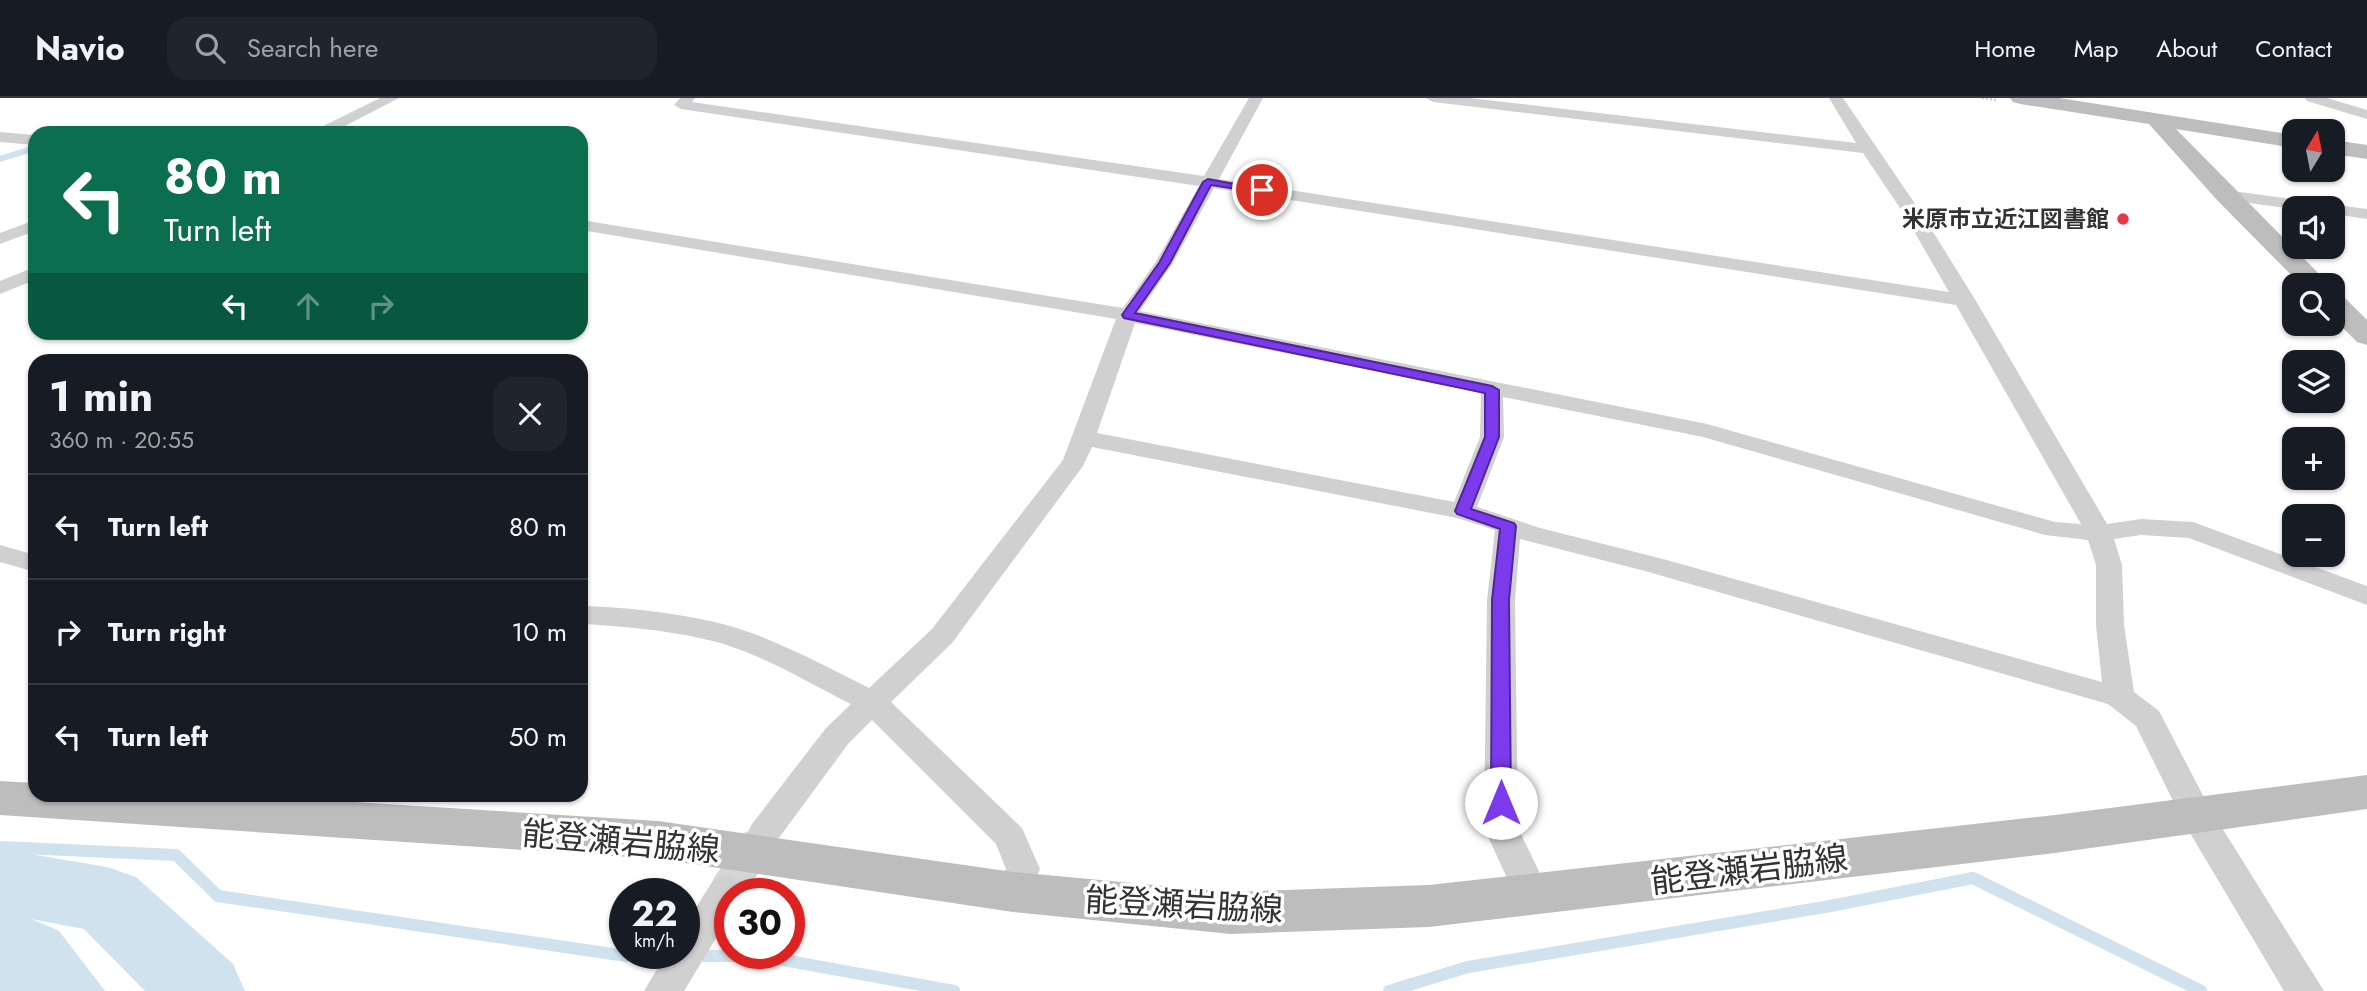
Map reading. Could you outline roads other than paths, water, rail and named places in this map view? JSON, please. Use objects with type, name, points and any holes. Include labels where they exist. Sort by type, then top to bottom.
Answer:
[{"type":"main road","points":[[2020,98],[2282,139]]},
{"type":"main road","points":[[2156,120],[2225,195],[2304,273]]},
{"type":"main road","points":[[2345,149],[2367,152]]},
{"type":"main road","points":[[2345,314],[2367,336]]},
{"type":"main road","name":"能登瀬岩脇線","points":[[63,802],[658,840],[1013,892],[1231,913],[1429,905],[2056,834],[2367,792]]},
{"type":"main road","name":"能登瀬岩脇線","points":[[0,798],[28,800]]},
{"type":"street","points":[[332,126],[392,98]]},
{"type":"street","points":[[688,98],[681,105],[1208,182],[1966,301]]},
{"type":"street","points":[[764,833],[837,736],[942,636],[1075,461],[1128,315],[1164,263],[1256,98]]},
{"type":"street","points":[[1433,98],[1868,149]]},
{"type":"street","points":[[1836,98],[1913,214],[1966,301],[2099,533],[2109,565],[2110,625],[2119,697]]},
{"type":"street","points":[[2312,98],[2367,114]]},
{"type":"street","points":[[0,137],[28,139]]},
{"type":"street","points":[[2225,195],[2282,202]]},
{"type":"street","points":[[2345,211],[2367,214]]},
{"type":"street","points":[[588,226],[1128,315],[1707,431],[2054,530],[2099,533],[2141,527],[2193,530],[2367,596]]},
{"type":"street","points":[[0,239],[28,228]]},
{"type":"street","points":[[0,288],[28,276]]},
{"type":"street","points":[[1463,511],[1492,437],[1492,390]]},
{"type":"street","points":[[1084,438],[1463,511],[1508,526],[2119,697],[2148,719],[2196,814],[2305,991]]},
{"type":"street","points":[[1508,526],[1501,600],[1502,828],[1532,894]]},
{"type":"street","points":[[0,553],[28,562]]},
{"type":"street","points":[[588,615],[709,630],[771,652],[872,702],[1010,837],[1023,869],[1013,892]]},
{"type":"street","points":[[663,991],[714,910]]},
{"type":"water","points":[[0,905],[59,931],[105,991],[0,991]]},
{"type":"waterway","points":[[0,159],[28,150]]},
{"type":"waterway","points":[[0,847],[176,855],[218,896],[609,954]]},
{"type":"waterway","points":[[1389,991],[1468,967],[1825,907],[1973,878],[2201,991]]},
{"type":"waterway","points":[[0,881],[107,900],[202,991]]},
{"type":"waterway","points":[[700,956],[761,956],[954,991]]},
{"type":"tunnel","points":[[735,878],[760,841]]},
{"type":"place","name":"米原市立近江図書館","points":[[2123,219]]}]
